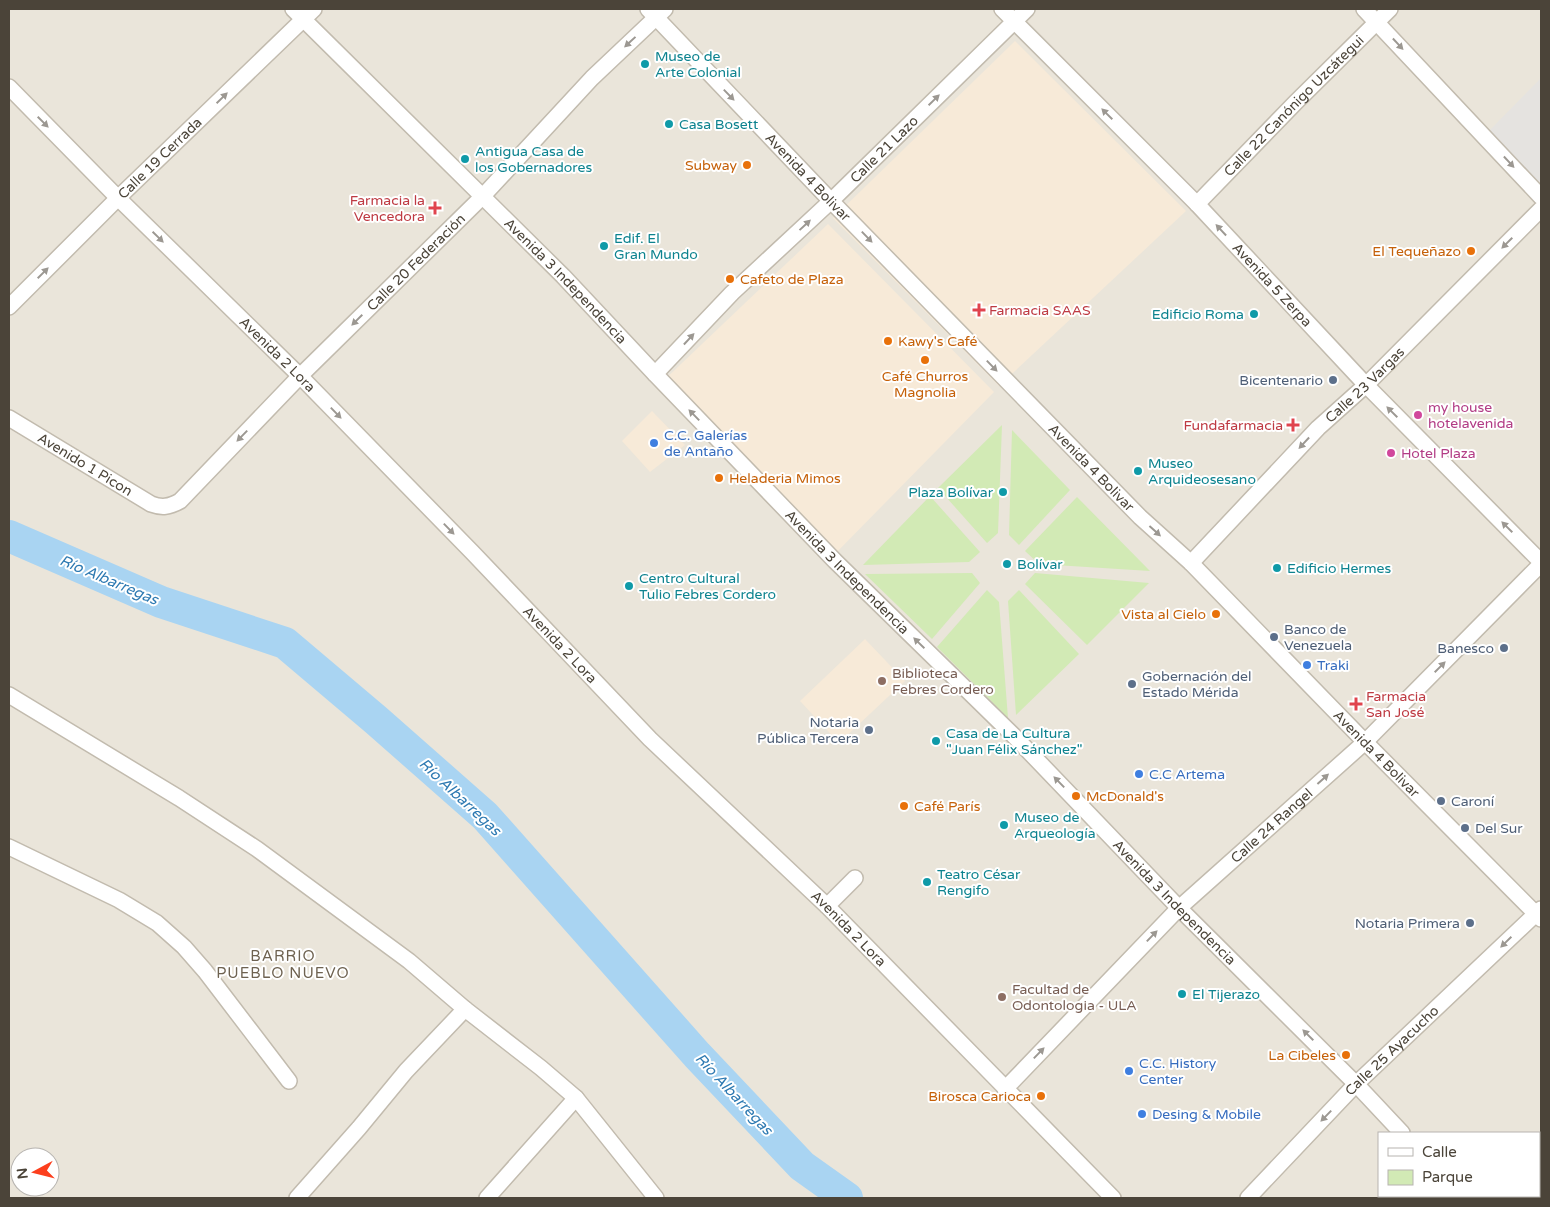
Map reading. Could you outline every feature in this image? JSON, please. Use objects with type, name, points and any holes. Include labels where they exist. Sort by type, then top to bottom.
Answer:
[{"type":"street","name":"Avenida 5 Zerpa","points":[[1002,9],[1197,204],[1366,385],[1541,563]]},
{"type":"street","name":"Calle 21 Lazo","points":[[655,374],[732,293],[831,201],[1027,9]]},
{"type":"street","points":[[1364,9],[1541,197]]},
{"type":"street","name":"Calle 22 Canónigo Uzcátegui","points":[[1197,204],[1390,9]]},
{"type":"street","name":"Avenida 3 Independencia","points":[[303,12],[482,197],[563,276],[835,561],[1013,735],[1179,908],[1356,1084],[1401,1132]]},
{"type":"street","name":"Calle 19 Cerrada","points":[[9,307],[303,12]]},
{"type":"street","name":"Calle 20 Federación","points":[[161,507],[180,501],[300,376],[482,197],[656,12]]},
{"type":"street","name":"Avenida 4 Bolivar","points":[[656,12],[831,201],[1140,517],[1190,564],[1364,742],[1539,914]]},
{"type":"street","name":"Avenida 2 Lora","points":[[9,87],[118,198],[300,376],[472,552],[650,739],[827,906],[1113,1198]]},
{"type":"street","name":"Calle 23 Vargas","points":[[1190,564],[1318,428],[1366,385],[1541,208]]},
{"type":"street","name":"Avenido 1 Picon","points":[[9,418],[151,504],[161,507]]},
{"type":"street","name":"Calle 24 Rangel","points":[[1005,1088],[1179,908],[1364,742],[1541,563]]},
{"type":"street","points":[[9,695],[179,798],[257,849],[409,961],[465,1009],[541,1068],[576,1098],[656,1198]]},
{"type":"street","points":[[9,847],[119,900],[157,923],[184,947],[205,970],[289,1081]]},
{"type":"street","points":[[827,906],[855,878]]},
{"type":"street","name":"Calle 25 Ayacucho","points":[[1248,1198],[1356,1084],[1539,914]]},
{"type":"street","points":[[297,1198],[406,1071],[465,1009]]},
{"type":"street","points":[[487,1198],[576,1098]]},
{"type":"shaded area","points":[[9,9],[1541,9],[1541,1198],[9,1198]]},
{"type":"shaded area","points":[[1015,41],[1186,211],[999,386],[833,218]]},
{"type":"shaded area","points":[[1541,78],[1541,186],[1487,133]]},
{"type":"shaded area","points":[[828,224],[994,392],[830,559],[660,384]]},
{"type":"shaded area","name":"C.C. Galerías de Antaño","points":[[652,411],[685,445],[650,472],[622,441]]},
{"type":"shaded area","points":[[865,639],[905,681],[839,743],[800,701]]},
{"type":"green space","points":[[1002,425],[998,533],[987,543],[938,488]]},
{"type":"green space","points":[[1012,430],[1070,490],[1019,545],[1009,535]]},
{"type":"green space","points":[[930,496],[980,552],[969,562],[863,565]]},
{"type":"green space","points":[[1077,497],[1150,571],[1039,564],[1025,551]]},
{"type":"green space","points":[[972,573],[980,583],[932,639],[865,574]]},
{"type":"green space","points":[[1035,573],[1149,583],[1087,645],[1025,584]]},
{"type":"green space","points":[[987,590],[999,602],[1008,718],[937,647]]},
{"type":"green space","points":[[1019,590],[1079,654],[1016,715],[1008,601]]},
{"type":"waterway","name":"Río Albarregas","points":[[9,536],[161,602],[285,643],[485,816],[697,1055],[802,1166],[847,1198]]},
{"type":"place","name":"Museo de Arte Colonial","points":[[645,64]]},
{"type":"place","name":"Casa Bosett","points":[[669,124]]},
{"type":"place","name":"Antigua Casa de los Gobernadores","points":[[465,159]]},
{"type":"place","name":"Subway","points":[[747,165]]},
{"type":"place","name":"Farmacia la Vencedora","points":[[435,208]]},
{"type":"place","name":"Edif. El Gran Mundo","points":[[604,246]]},
{"type":"place","name":"El Tequeñazo","points":[[1471,251]]},
{"type":"place","name":"Cafeto de Plaza","points":[[730,279]]},
{"type":"place","name":"Farmacia SAAS","points":[[979,310]]},
{"type":"place","name":"Edificio Roma","points":[[1254,314]]},
{"type":"place","name":"Kawy's Café","points":[[888,341]]},
{"type":"place","name":"Café Churros Magnolia","points":[[925,360]]},
{"type":"place","name":"Bicentenario","points":[[1333,380]]},
{"type":"place","name":"my house hotelavenida","points":[[1418,415]]},
{"type":"place","name":"Fundafarmacia","points":[[1293,425]]},
{"type":"place","name":"C.C. Galerías de Antaño","points":[[654,443]]},
{"type":"place","name":"Hotel Plaza","points":[[1391,453]]},
{"type":"place","name":"Museo Arquideosesano","points":[[1138,471]]},
{"type":"place","name":"Heladeria Mimos","points":[[719,478]]},
{"type":"place","name":"Plaza Bolívar","points":[[1003,492]]},
{"type":"place","name":"Bolívar","points":[[1007,564]]},
{"type":"place","name":"Edificio Hermes","points":[[1277,568]]},
{"type":"place","name":"Centro Cultural Tulio Febres Cordero","points":[[629,586]]},
{"type":"place","name":"Vista al Cielo","points":[[1216,614]]},
{"type":"place","name":"Banco de Venezuela","points":[[1274,637]]},
{"type":"place","name":"Banesco","points":[[1504,648]]},
{"type":"place","name":"Traki","points":[[1307,665]]},
{"type":"place","name":"Biblioteca Febres Cordero","points":[[882,681]]},
{"type":"place","name":"Gobernación del Estado Mérida","points":[[1132,684]]},
{"type":"place","name":"Farmacia San José","points":[[1356,704]]},
{"type":"place","name":"Notaria Pública Tercera","points":[[869,730]]},
{"type":"place","name":"Casa de La Cultura \"Juan Félix Sánchez\"","points":[[936,741]]},
{"type":"place","name":"C.C Artema","points":[[1139,774]]},
{"type":"place","name":"McDonald's","points":[[1076,796]]},
{"type":"place","name":"Caroní","points":[[1441,801]]},
{"type":"place","name":"Café París","points":[[904,806]]},
{"type":"place","name":"Museo de Arqueología","points":[[1004,825]]},
{"type":"place","name":"Del Sur","points":[[1465,828]]},
{"type":"place","name":"Teatro César Rengifo","points":[[927,882]]},
{"type":"place","name":"Notaria Primera","points":[[1470,923]]},
{"type":"place","name":"El Tijerazo","points":[[1182,994]]},
{"type":"place","name":"Facultad de Odontologia - ULA","points":[[1002,997]]},
{"type":"place","name":"La Cibeles","points":[[1346,1055]]},
{"type":"place","name":"C.C. History Center","points":[[1129,1071]]},
{"type":"place","name":"Birosca Carioca","points":[[1041,1096]]},
{"type":"place","name":"Desing & Mobile","points":[[1142,1114]]},
{"type":"district","name":"BARRIO PUEBLO NUEVO","points":[[283,964]]}]
